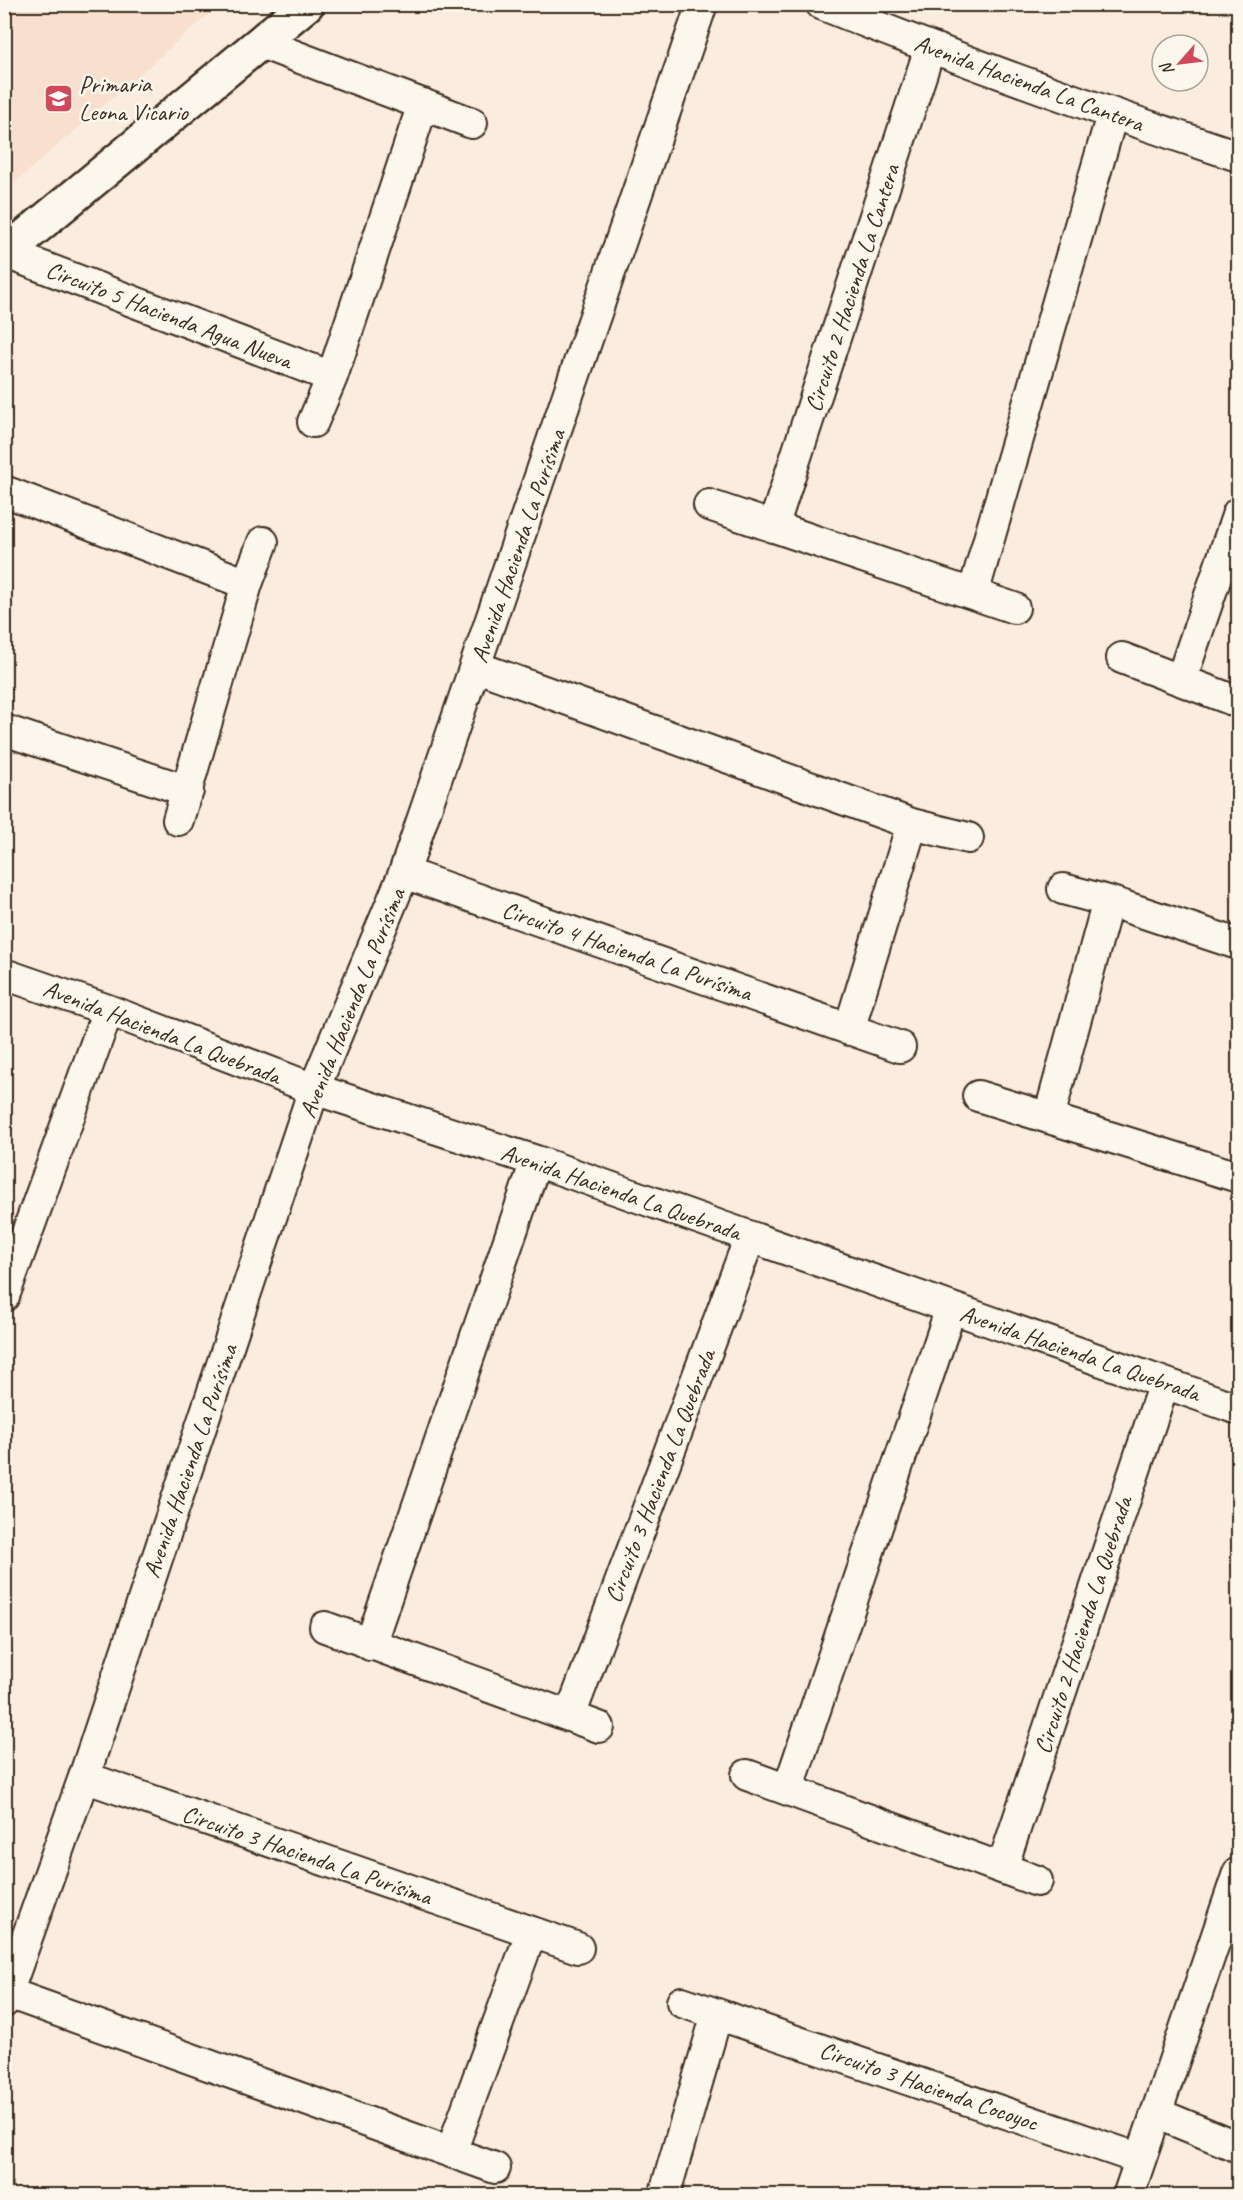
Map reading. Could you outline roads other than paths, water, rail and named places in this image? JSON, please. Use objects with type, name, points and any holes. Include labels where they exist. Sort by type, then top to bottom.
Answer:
[{"type":"street","points":[[5,254],[307,4]]},
{"type":"street","name":"Avenida Hacienda La Purísima","points":[[6,1998],[84,1777],[314,1089],[404,873],[477,667],[702,4]]},
{"type":"street","name":"Avenida Hacienda La Cantera","points":[[821,4],[930,48],[1112,115],[1239,156]]},
{"type":"street","points":[[261,43],[472,123]]},
{"type":"street","name":"Circuito 2 Hacienda La Cantera","points":[[773,527],[930,48]]},
{"type":"street","points":[[313,422],[332,377],[423,104]]},
{"type":"street","points":[[973,594],[1112,115]]},
{"type":"street","name":"Circuito 5 Hacienda Agua Nueva","points":[[5,254],[332,377]]},
{"type":"street","points":[[4,491],[247,584]]},
{"type":"street","points":[[709,505],[1014,608]]},
{"type":"street","points":[[1181,680],[1239,513]]},
{"type":"street","points":[[178,820],[247,584],[263,542]]},
{"type":"street","points":[[1122,658],[1239,702]]},
{"type":"street","points":[[477,667],[912,824],[968,838]]},
{"type":"street","points":[[4,730],[188,791]]},
{"type":"street","points":[[849,1030],[912,824]]},
{"type":"street","name":"Circuito 4 Hacienda La Purísima","points":[[404,873],[900,1047]]},
{"type":"street","points":[[1063,889],[1108,901],[1239,944]]},
{"type":"street","points":[[1049,1117],[1108,901]]},
{"type":"street","name":"Avenida Hacienda La Quebrada","points":[[4,974],[108,1010],[314,1089],[536,1161],[1239,1409]]},
{"type":"street","points":[[4,1296],[108,1010]]},
{"type":"street","points":[[978,1096],[1239,1177]]},
{"type":"street","points":[[370,1645],[536,1161]]},
{"type":"street","name":"Circuito 3 Hacienda La Quebrada","points":[[570,1716],[750,1237]]},
{"type":"street","points":[[789,1790],[951,1308]]},
{"type":"street","name":"Circuito 2 Hacienda La Quebrada","points":[[1002,1868],[1164,1383]]},
{"type":"street","points":[[325,1627],[599,1727]]},
{"type":"street","points":[[747,1775],[1037,1881]]},
{"type":"street","name":"Circuito 3 Hacienda La Purísima","points":[[84,1777],[578,1948]]},
{"type":"street","points":[[1128,2196],[1156,2113],[1233,1910],[1239,1873]]},
{"type":"street","points":[[451,2152],[531,1933]]},
{"type":"street","points":[[6,1998],[495,2168]]},
{"type":"street","name":"Circuito 3 Hacienda Cocoyoc","points":[[682,2002],[1140,2158]]},
{"type":"street","points":[[664,2196],[717,2014]]},
{"type":"street","points":[[1156,2113],[1239,2147]]},
{"type":"place","name":"Primaria Leona Vicario","points":[[58,98]]}]
